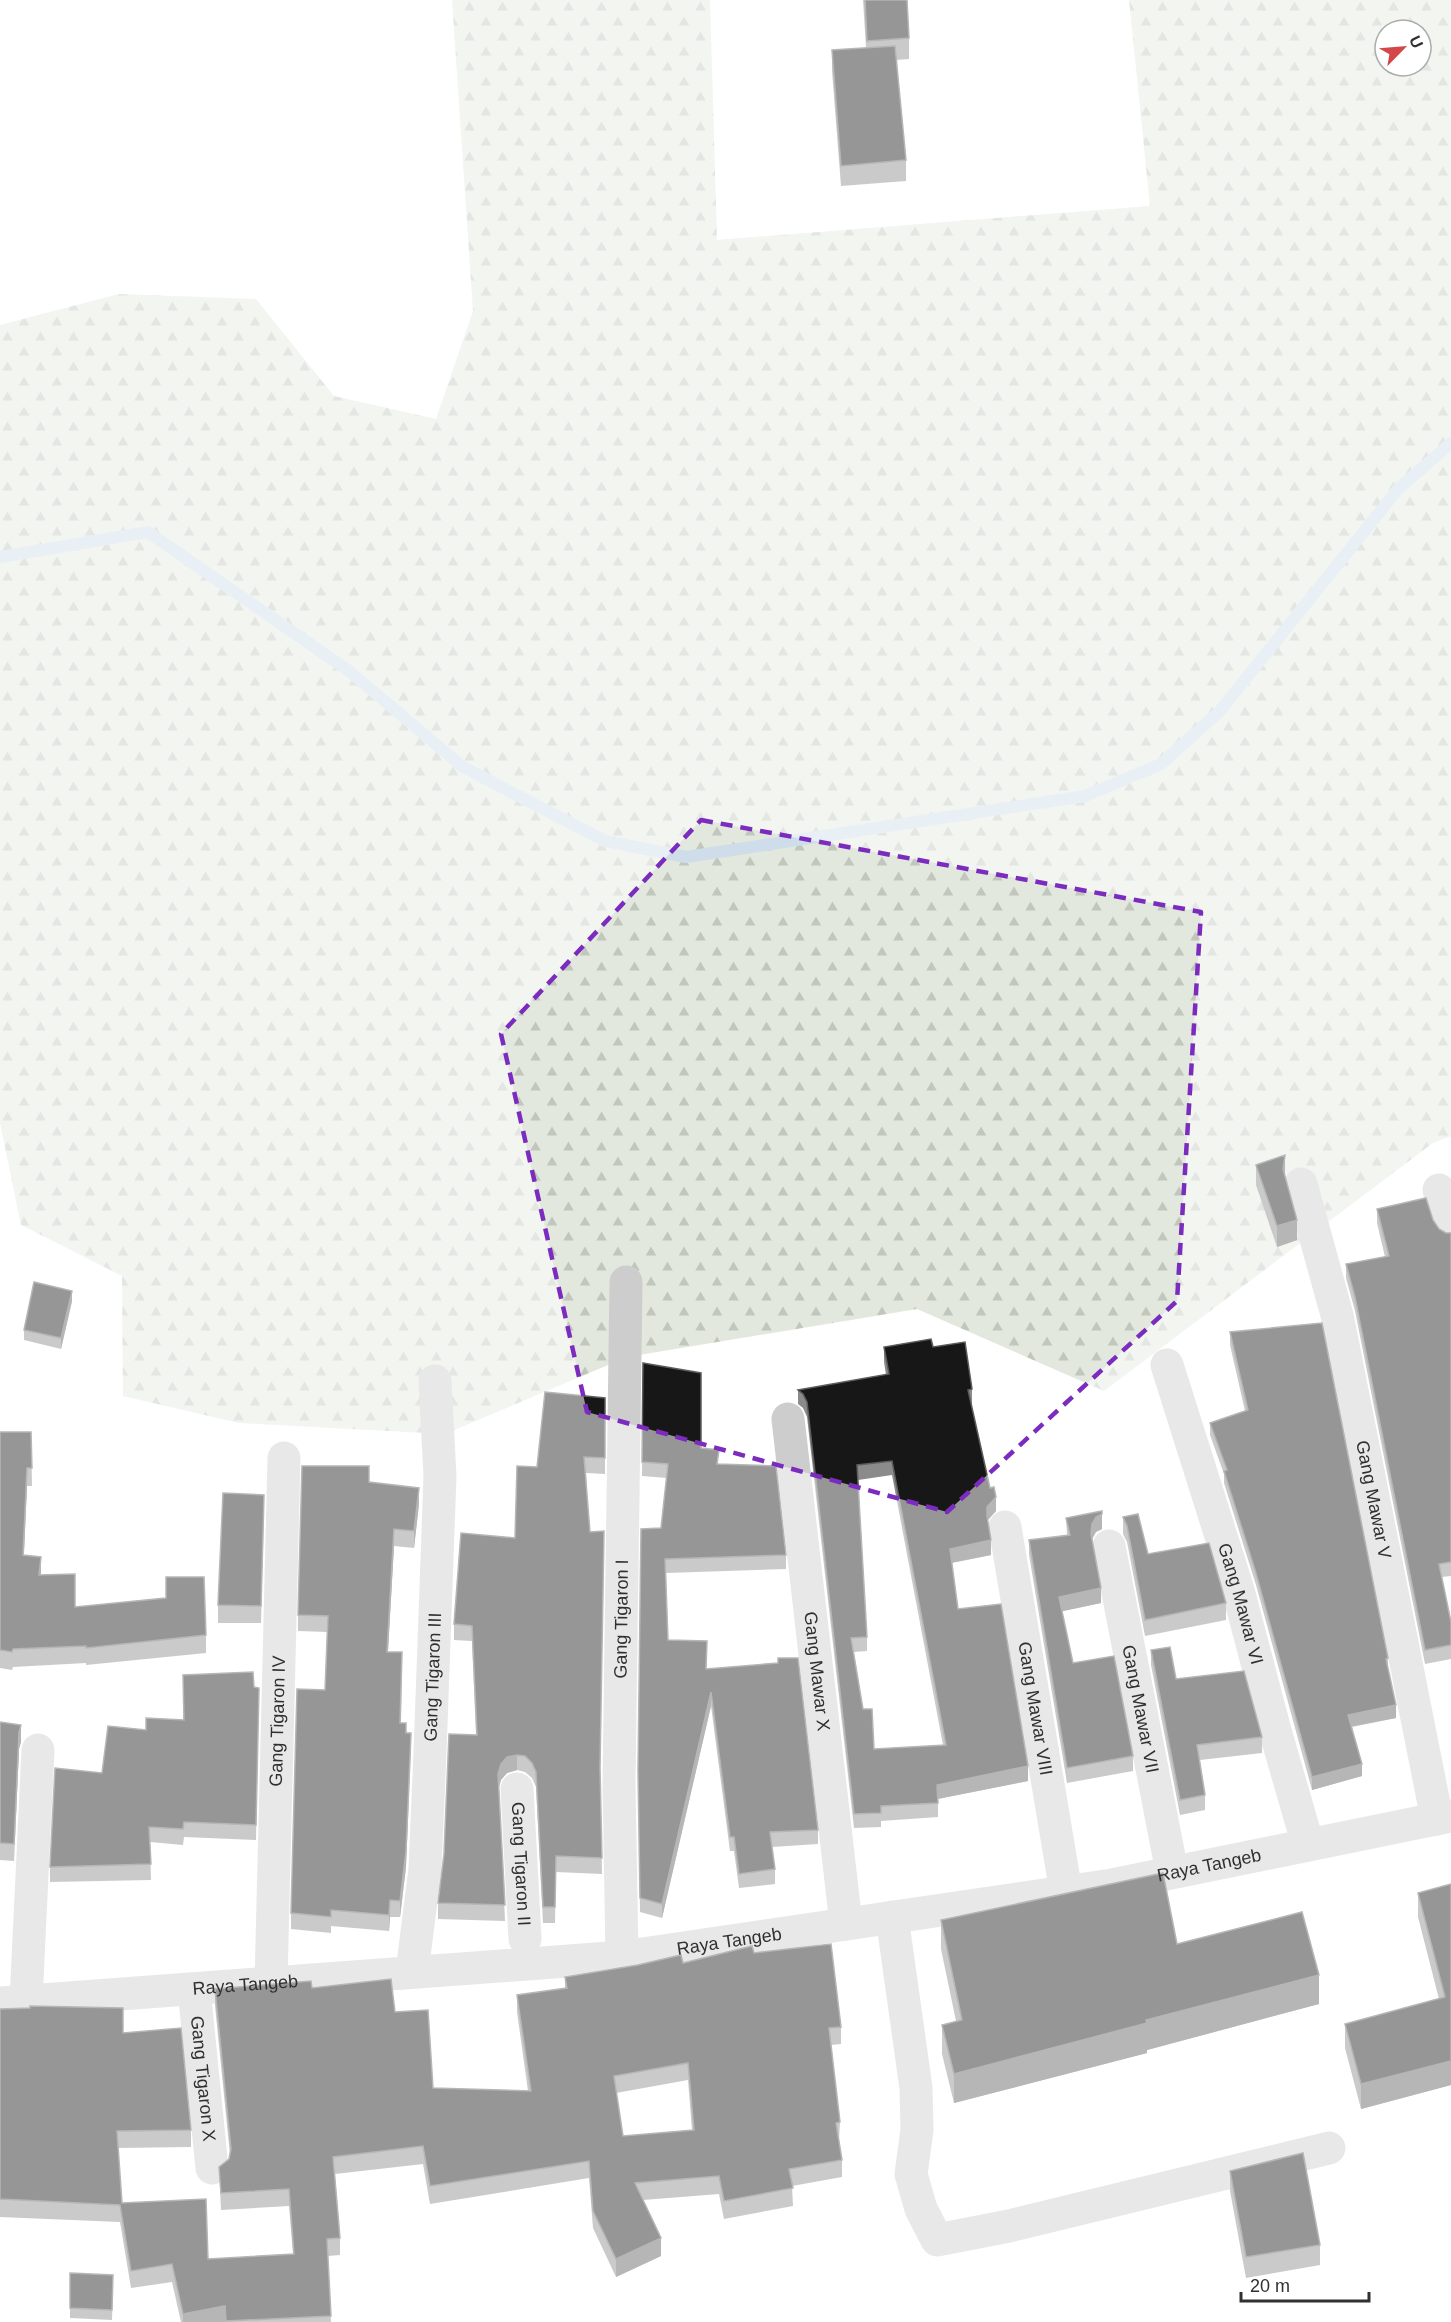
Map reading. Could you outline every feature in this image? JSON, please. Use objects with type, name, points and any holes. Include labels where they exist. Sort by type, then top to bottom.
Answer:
[{"type":"street","name":"Gang Mawar V","points":[[1301,1184],[1337,1315],[1444,1817]]},
{"type":"street","points":[[1439,1190],[1451,1229]]},
{"type":"street","name":"Gang Tigaron I","points":[[622,1957],[619,1773],[626,1282]]},
{"type":"street","name":"Gang Mawar VI","points":[[1167,1365],[1238,1590],[1308,1845]]},
{"type":"street","name":"Gang Tigaron III","points":[[411,1972],[425,1869],[430,1753],[440,1476],[435,1382]]},
{"type":"street","name":"Gang Mawar X","points":[[788,1419],[846,1924]]},
{"type":"street","name":"Gang Tigaron IV","points":[[271,1983],[284,1458]]},
{"type":"street","name":"Gang Mawar VIII","points":[[1005,1527],[1066,1892]]},
{"type":"street","name":"Gang Mawar VII","points":[[1109,1546],[1172,1872]]},
{"type":"street","points":[[13,2002],[38,1750]]},
{"type":"street","name":"Gang Tigaron II","points":[[517,1789],[525,1939]]},
{"type":"street","name":"Raya Tangeb","points":[[13,2002],[622,1957],[1066,1892],[1444,1817]]},
{"type":"street","points":[[892,1917],[916,2088],[917,2130],[911,2174],[921,2209],[937,2240],[1009,2226],[1329,2148]]},
{"type":"street","name":"Gang Tigaron X","points":[[194,1989],[212,2168]]},
{"type":"highlighted area","points":[[701,820],[1201,912],[1177,1301],[947,1512],[587,1412],[501,1034]]},
{"type":"green space","points":[[452,0],[710,0],[717,240],[1150,206],[1129,0],[1451,0],[1451,1136],[1433,1143],[1104,1391],[917,1309],[627,1357],[445,1434],[239,1423],[123,1396],[122,1276],[21,1225],[0,1123],[0,325],[119,294],[256,299],[334,396],[436,419],[473,311]]},
{"type":"building","points":[[865,0],[907,0],[909,38],[867,41]]},
{"type":"building","points":[[895,46],[906,160],[841,166],[832,50]]},
{"type":"building","points":[[1285,1155],[1283,1169],[1297,1220],[1277,1226],[1256,1165]]},
{"type":"building","points":[[1426,1198],[1433,1220],[1439,1229],[1451,1233],[1451,1562],[1439,1564],[1451,1622],[1451,1645],[1425,1650],[1355,1297],[1346,1264],[1389,1256],[1377,1209]]},
{"type":"building","points":[[34,1282],[72,1291],[61,1338],[24,1330]]},
{"type":"building","points":[[1322,1323],[1396,1705],[1348,1715],[1362,1764],[1312,1777],[1256,1573],[1224,1471],[1227,1470],[1210,1423],[1248,1410],[1230,1332]]},
{"type":"building","points":[[931,1339],[933,1347],[965,1342],[972,1389],[968,1390],[990,1488],[994,1487],[996,1497],[987,1507],[991,1540],[950,1549],[958,1609],[1001,1604],[1028,1766],[937,1785],[938,1803],[881,1806],[881,1813],[854,1814],[807,1402],[798,1390],[889,1374],[884,1347]],"holes":[[[892,1461],[946,1745],[874,1749],[872,1709],[863,1709],[851,1638],[867,1637],[857,1465]]]},
{"type":"building","points":[[643,1363],[701,1373],[701,1448],[719,1450],[717,1464],[776,1466],[786,1555],[665,1559],[668,1640],[707,1641],[706,1669],[778,1663],[778,1658],[798,1658],[818,1830],[770,1832],[775,1869],[739,1874],[734,1837],[730,1837],[711,1692],[662,1904],[640,1898],[638,1770],[641,1529],[661,1528],[668,1464],[642,1462]]},
{"type":"building","points":[[545,1392],[605,1398],[605,1458],[584,1457],[590,1532],[604,1531],[600,1768],[602,1858],[556,1856],[555,1907],[543,1907],[536,1772],[532,1763],[525,1756],[507,1757],[501,1764],[498,1774],[505,1905],[438,1903],[444,1854],[449,1734],[477,1735],[472,1626],[454,1624],[461,1533],[515,1538],[517,1466],[537,1467]]},
{"type":"building","points":[[0,1432],[31,1432],[32,1468],[27,1468],[23,1555],[41,1557],[39,1575],[75,1574],[75,1607],[166,1598],[166,1577],[204,1577],[206,1635],[86,1648],[86,1646],[13,1649],[12,1652],[0,1650]]},
{"type":"building","points":[[302,1466],[369,1466],[369,1482],[419,1488],[414,1531],[394,1529],[387,1652],[402,1652],[400,1723],[406,1723],[406,1733],[411,1733],[406,1851],[400,1901],[390,1900],[389,1915],[331,1910],[331,1917],[291,1913],[297,1689],[325,1690],[328,1616],[298,1615]]},
{"type":"building","points":[[223,1493],[264,1495],[261,1606],[218,1605]]},
{"type":"building","points":[[1102,1511],[1102,1514],[1096,1517],[1092,1524],[1091,1534],[1101,1588],[1059,1597],[1073,1663],[1114,1656],[1133,1756],[1067,1768],[1029,1540],[1070,1535],[1066,1518]]},
{"type":"building","points":[[1138,1514],[1148,1554],[1209,1543],[1226,1603],[1145,1620],[1127,1526],[1123,1517]]},
{"type":"building","points":[[1170,1647],[1176,1679],[1244,1671],[1262,1737],[1197,1745],[1205,1795],[1180,1800],[1151,1650]]},
{"type":"building","points":[[253,1672],[254,1687],[259,1688],[256,1825],[184,1822],[183,1829],[149,1827],[151,1864],[50,1867],[55,1768],[102,1773],[108,1726],[146,1730],[146,1718],[184,1720],[183,1675]]},
{"type":"building","points":[[0,1722],[21,1725],[14,1844],[0,1843]]},
{"type":"building","points":[[1163,1873],[1177,1944],[1302,1912],[1319,1975],[1146,2020],[1147,2023],[954,2074],[942,2025],[962,2020],[941,1920]]},
{"type":"building","points":[[1451,1884],[1451,2061],[1361,2084],[1345,2024],[1445,1997],[1418,1893]]},
{"type":"building","points":[[831,1944],[841,2027],[829,2028],[840,2122],[836,2123],[842,2160],[789,2169],[793,2188],[724,2201],[719,2176],[635,2183],[661,2238],[616,2259],[593,2211],[589,2161],[430,2186],[423,2146],[333,2157],[340,2238],[327,2239],[331,2316],[226,2321],[225,2306],[183,2314],[172,2264],[131,2271],[120,2205],[0,2199],[0,2009],[30,2008],[30,2006],[123,2008],[123,2033],[181,2028],[191,2130],[117,2131],[122,2203],[206,2199],[208,2259],[294,2254],[289,2189],[221,2193],[219,2167],[229,2159],[231,2149],[215,1989],[311,1981],[312,1988],[391,1979],[395,2012],[428,2010],[433,2088],[531,2091],[517,1995],[567,1988],[565,1977],[638,1965],[681,1955],[683,1963],[752,1946],[754,1953]],"holes":[[[688,2063],[694,2130],[623,2136],[614,2076]]]},
{"type":"building","points":[[1303,2153],[1320,2245],[1246,2257],[1230,2171]]},
{"type":"building","points":[[70,2273],[113,2275],[112,2310],[70,2308]]},
{"type":"waterway","points":[[0,557],[148,532],[349,671],[463,767],[605,841],[686,857],[1085,796],[1161,764],[1219,712],[1399,488],[1451,443]]}]
